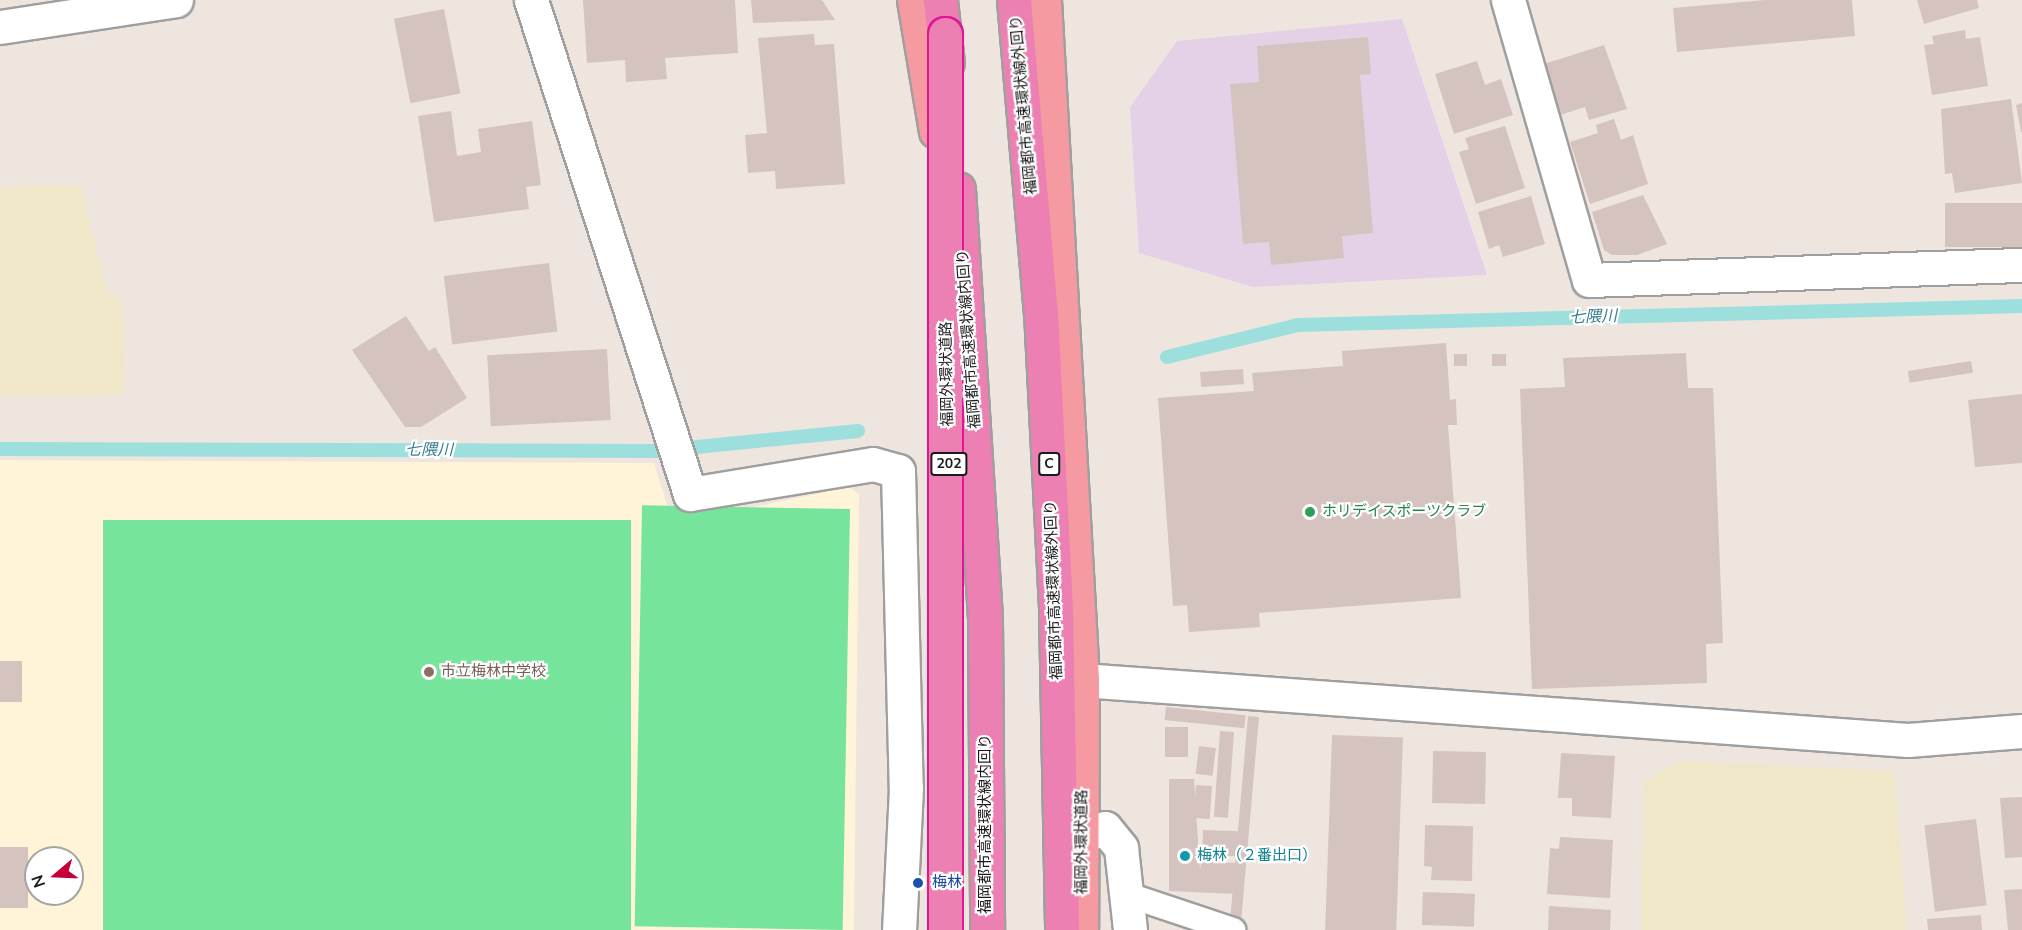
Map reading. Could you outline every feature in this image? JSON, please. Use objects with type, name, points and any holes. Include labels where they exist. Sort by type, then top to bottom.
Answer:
[{"type":"highway","name":"福岡外環状道路","points":[[914,0],[945,183],[958,930]]},
{"type":"highway","name":"福岡都市高速環状線内回り","points":[[940,0],[945,34],[969,316],[985,619],[987,930]]},
{"type":"highway","name":"福岡都市高速環状線外回り","points":[[1014,0],[1042,323],[1056,612],[1062,930]]},
{"type":"highway","name":"福岡外環状道路","points":[[1044,0],[1082,680],[1082,930]]},
{"type":"highway","points":[[945,34],[945,930]]},
{"type":"street","points":[[0,27],[176,0]]},
{"type":"street","points":[[531,0],[690,494],[873,464],[897,471],[906,789],[899,930]]},
{"type":"street","points":[[1508,0],[1588,280],[2022,265]]},
{"type":"street","points":[[1082,680],[1908,740],[2022,731]]},
{"type":"street","points":[[1082,836],[1105,828],[1121,848],[1128,895],[1130,930]]},
{"type":"lane","points":[[1128,895],[1233,930]]},
{"type":"shaded area","points":[[1402,19],[1487,275],[1253,287],[1139,253],[1130,107],[1177,41]]},
{"type":"shaded area","points":[[81,185],[107,293],[122,299],[125,395],[0,395],[0,187]]},
{"type":"shaded area","name":"市立梅林中学校","points":[[0,460],[654,463],[673,524],[849,487],[859,494],[854,930],[0,930]]},
{"type":"shaded area","points":[[1678,761],[1894,771],[1907,930],[1641,930],[1644,782]]},
{"type":"green space","points":[[642,505],[850,509],[843,930],[635,926]]},
{"type":"green space","points":[[103,520],[631,520],[631,930],[103,930]]},
{"type":"building","points":[[583,0],[735,0],[738,53],[665,58],[667,79],[626,82],[625,60],[587,63]]},
{"type":"building","points":[[751,0],[822,0],[835,20],[753,23]]},
{"type":"building","points":[[1765,0],[1852,0],[1855,36],[1677,52],[1673,8]]},
{"type":"building","points":[[1917,0],[1977,0],[1979,8],[1924,24]]},
{"type":"building","points":[[444,9],[460,93],[410,103],[394,19]]},
{"type":"building","points":[[1965,30],[1966,39],[1980,37],[1988,86],[1932,95],[1924,45],[1934,44],[1932,36]]},
{"type":"building","points":[[814,34],[815,45],[834,44],[845,184],[776,189],[775,171],[748,173],[745,135],[767,133],[758,38]]},
{"type":"building","points":[[1368,37],[1371,74],[1360,75],[1373,233],[1342,236],[1344,258],[1271,265],[1269,242],[1243,244],[1230,84],[1259,82],[1257,46]]},
{"type":"building","points":[[1604,45],[1627,109],[1589,120],[1585,107],[1560,115],[1544,64]]},
{"type":"building","points":[[1477,61],[1485,85],[1501,79],[1513,115],[1454,134],[1435,74]]},
{"type":"building","points":[[2011,99],[2022,183],[1955,193],[1952,173],[1945,174],[1941,109]]},
{"type":"building","points":[[2022,103],[2022,132],[2021,132],[2016,105]]},
{"type":"building","points":[[451,111],[457,156],[481,152],[478,129],[532,121],[541,185],[526,187],[529,209],[434,222],[418,116]]},
{"type":"building","points":[[1614,119],[1621,140],[1633,135],[1648,184],[1590,204],[1570,142],[1598,133],[1596,125]]},
{"type":"building","points":[[1505,126],[1525,188],[1476,204],[1459,152],[1469,149],[1465,138]]},
{"type":"building","points":[[1643,195],[1667,244],[1637,255],[1612,255],[1604,250],[1592,212]]},
{"type":"building","points":[[1531,196],[1545,244],[1503,257],[1499,245],[1489,249],[1478,212]]},
{"type":"building","points":[[1945,203],[2022,203],[2022,247],[1945,247]]},
{"type":"building","points":[[549,263],[557,331],[452,344],[444,276]]},
{"type":"building","points":[[406,316],[429,351],[435,347],[467,398],[421,427],[405,427],[352,350]]},
{"type":"building","name":"ホリデイスポーツクラブ","points":[[1446,343],[1450,400],[1456,399],[1457,425],[1448,425],[1461,598],[1259,613],[1260,627],[1189,632],[1187,605],[1173,606],[1158,398],[1254,391],[1252,373],[1343,366],[1342,351]]},
{"type":"building","points":[[607,349],[611,420],[491,426],[487,355]]},
{"type":"building","points":[[1686,353],[1688,388],[1713,388],[1723,643],[1706,644],[1707,683],[1532,689],[1520,389],[1565,387],[1563,358]]},
{"type":"building","points":[[1454,354],[1467,354],[1467,366],[1454,366]]},
{"type":"building","points":[[1492,354],[1506,354],[1506,366],[1492,366]]},
{"type":"building","points":[[1971,361],[1973,373],[1910,383],[1908,371]]},
{"type":"building","points":[[1243,369],[1244,384],[1201,387],[1200,372]]},
{"type":"building","points":[[2022,394],[2022,463],[1975,467],[1968,400]]},
{"type":"building","points":[[0,661],[22,661],[22,702],[0,702]]},
{"type":"building","points":[[1166,707],[1246,715],[1244,728],[1165,720]]},
{"type":"building","points":[[1248,716],[1259,717],[1241,917],[1230,916]]},
{"type":"building","points":[[1165,727],[1188,727],[1188,757],[1165,757]]},
{"type":"building","points":[[1220,731],[1234,732],[1228,818],[1214,817]]},
{"type":"building","points":[[1332,735],[1403,737],[1396,930],[1325,930]]},
{"type":"building","points":[[1199,746],[1216,748],[1212,776],[1196,774]]},
{"type":"building","points":[[1433,751],[1486,752],[1485,804],[1432,803]]},
{"type":"building","points":[[1561,753],[1615,756],[1611,818],[1572,816],[1572,798],[1558,798]]},
{"type":"building","name":"梅林（２番出口）","points":[[1169,779],[1194,779],[1200,871],[1201,862],[1237,863],[1236,894],[1169,891]]},
{"type":"building","points":[[1196,785],[1212,786],[1210,819],[1194,818]]},
{"type":"building","points":[[2022,797],[2022,857],[2005,858],[2000,798]]},
{"type":"building","points":[[1976,819],[1987,905],[1935,912],[1924,825]]},
{"type":"building","points":[[1425,825],[1473,826],[1472,881],[1431,880],[1432,867],[1424,866]]},
{"type":"building","points":[[1203,830],[1238,831],[1237,856],[1202,855]]},
{"type":"building","points":[[1560,837],[1613,840],[1610,898],[1547,894],[1550,848],[1559,849]]},
{"type":"building","points":[[0,847],[24,847],[24,906],[28,908],[0,908]]},
{"type":"building","points":[[2022,889],[2022,930],[2008,930],[2004,890]]},
{"type":"building","points":[[1423,892],[1475,894],[1474,927],[1422,925]]},
{"type":"building","points":[[1549,906],[1611,910],[1610,930],[1548,930]]},
{"type":"building","points":[[1981,915],[1982,930],[1928,930],[1927,919]]},
{"type":"waterway","name":"七隈川","points":[[1167,357],[1298,325],[2022,306]]},
{"type":"waterway","name":"七隈川","points":[[0,449],[657,451],[858,431]]},
{"type":"place","name":"ホリデイスポーツクラブ","points":[[1310,512]]},
{"type":"place","name":"市立梅林中学校","points":[[429,672]]},
{"type":"place","name":"梅林（２番出口）","points":[[1185,856]]},
{"type":"place","name":"梅林","points":[[918,883]]}]
